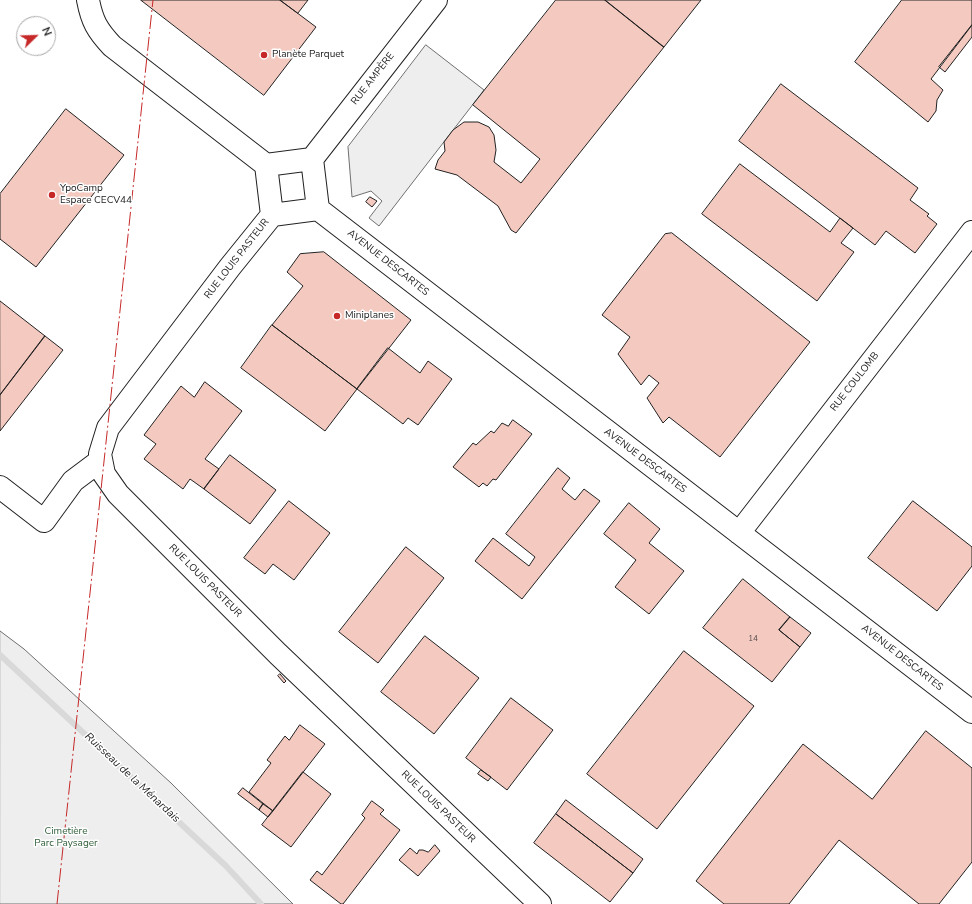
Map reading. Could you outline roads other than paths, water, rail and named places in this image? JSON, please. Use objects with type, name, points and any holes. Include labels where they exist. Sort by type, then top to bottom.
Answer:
[{"type":"street","points":[[88,0],[90,11],[99,31],[112,46],[266,165],[312,159],[318,209],[272,215],[266,165]]},
{"type":"street","name":"RUE AMPÈRE","points":[[312,159],[436,0]]},
{"type":"street","name":"AVENUE DESCARTES","points":[[318,209],[972,712]]},
{"type":"street","name":"RUE LOUIS PASTEUR","points":[[272,215],[230,267],[108,428],[100,454],[104,474],[118,494],[278,654],[540,904]]},
{"type":"street","name":"RUE COULOMB","points":[[739,533],[972,232]]},
{"type":"street","points":[[0,487],[44,521],[73,481],[101,460]]},
{"type":"waterway","name":"Ruisseau de la Ménardais","points":[[0,655],[226,866],[261,904]]},
{"type":"place","name":"Planète Parquet","points":[[264,55]]},
{"type":"place","name":"YpoCamp Espace CECV44","points":[[52,195]]},
{"type":"place","name":"Miniplanes","points":[[337,316]]},
{"type":"park label","name":"Cimetière Parc Paysager","points":[[66,838]]}]
